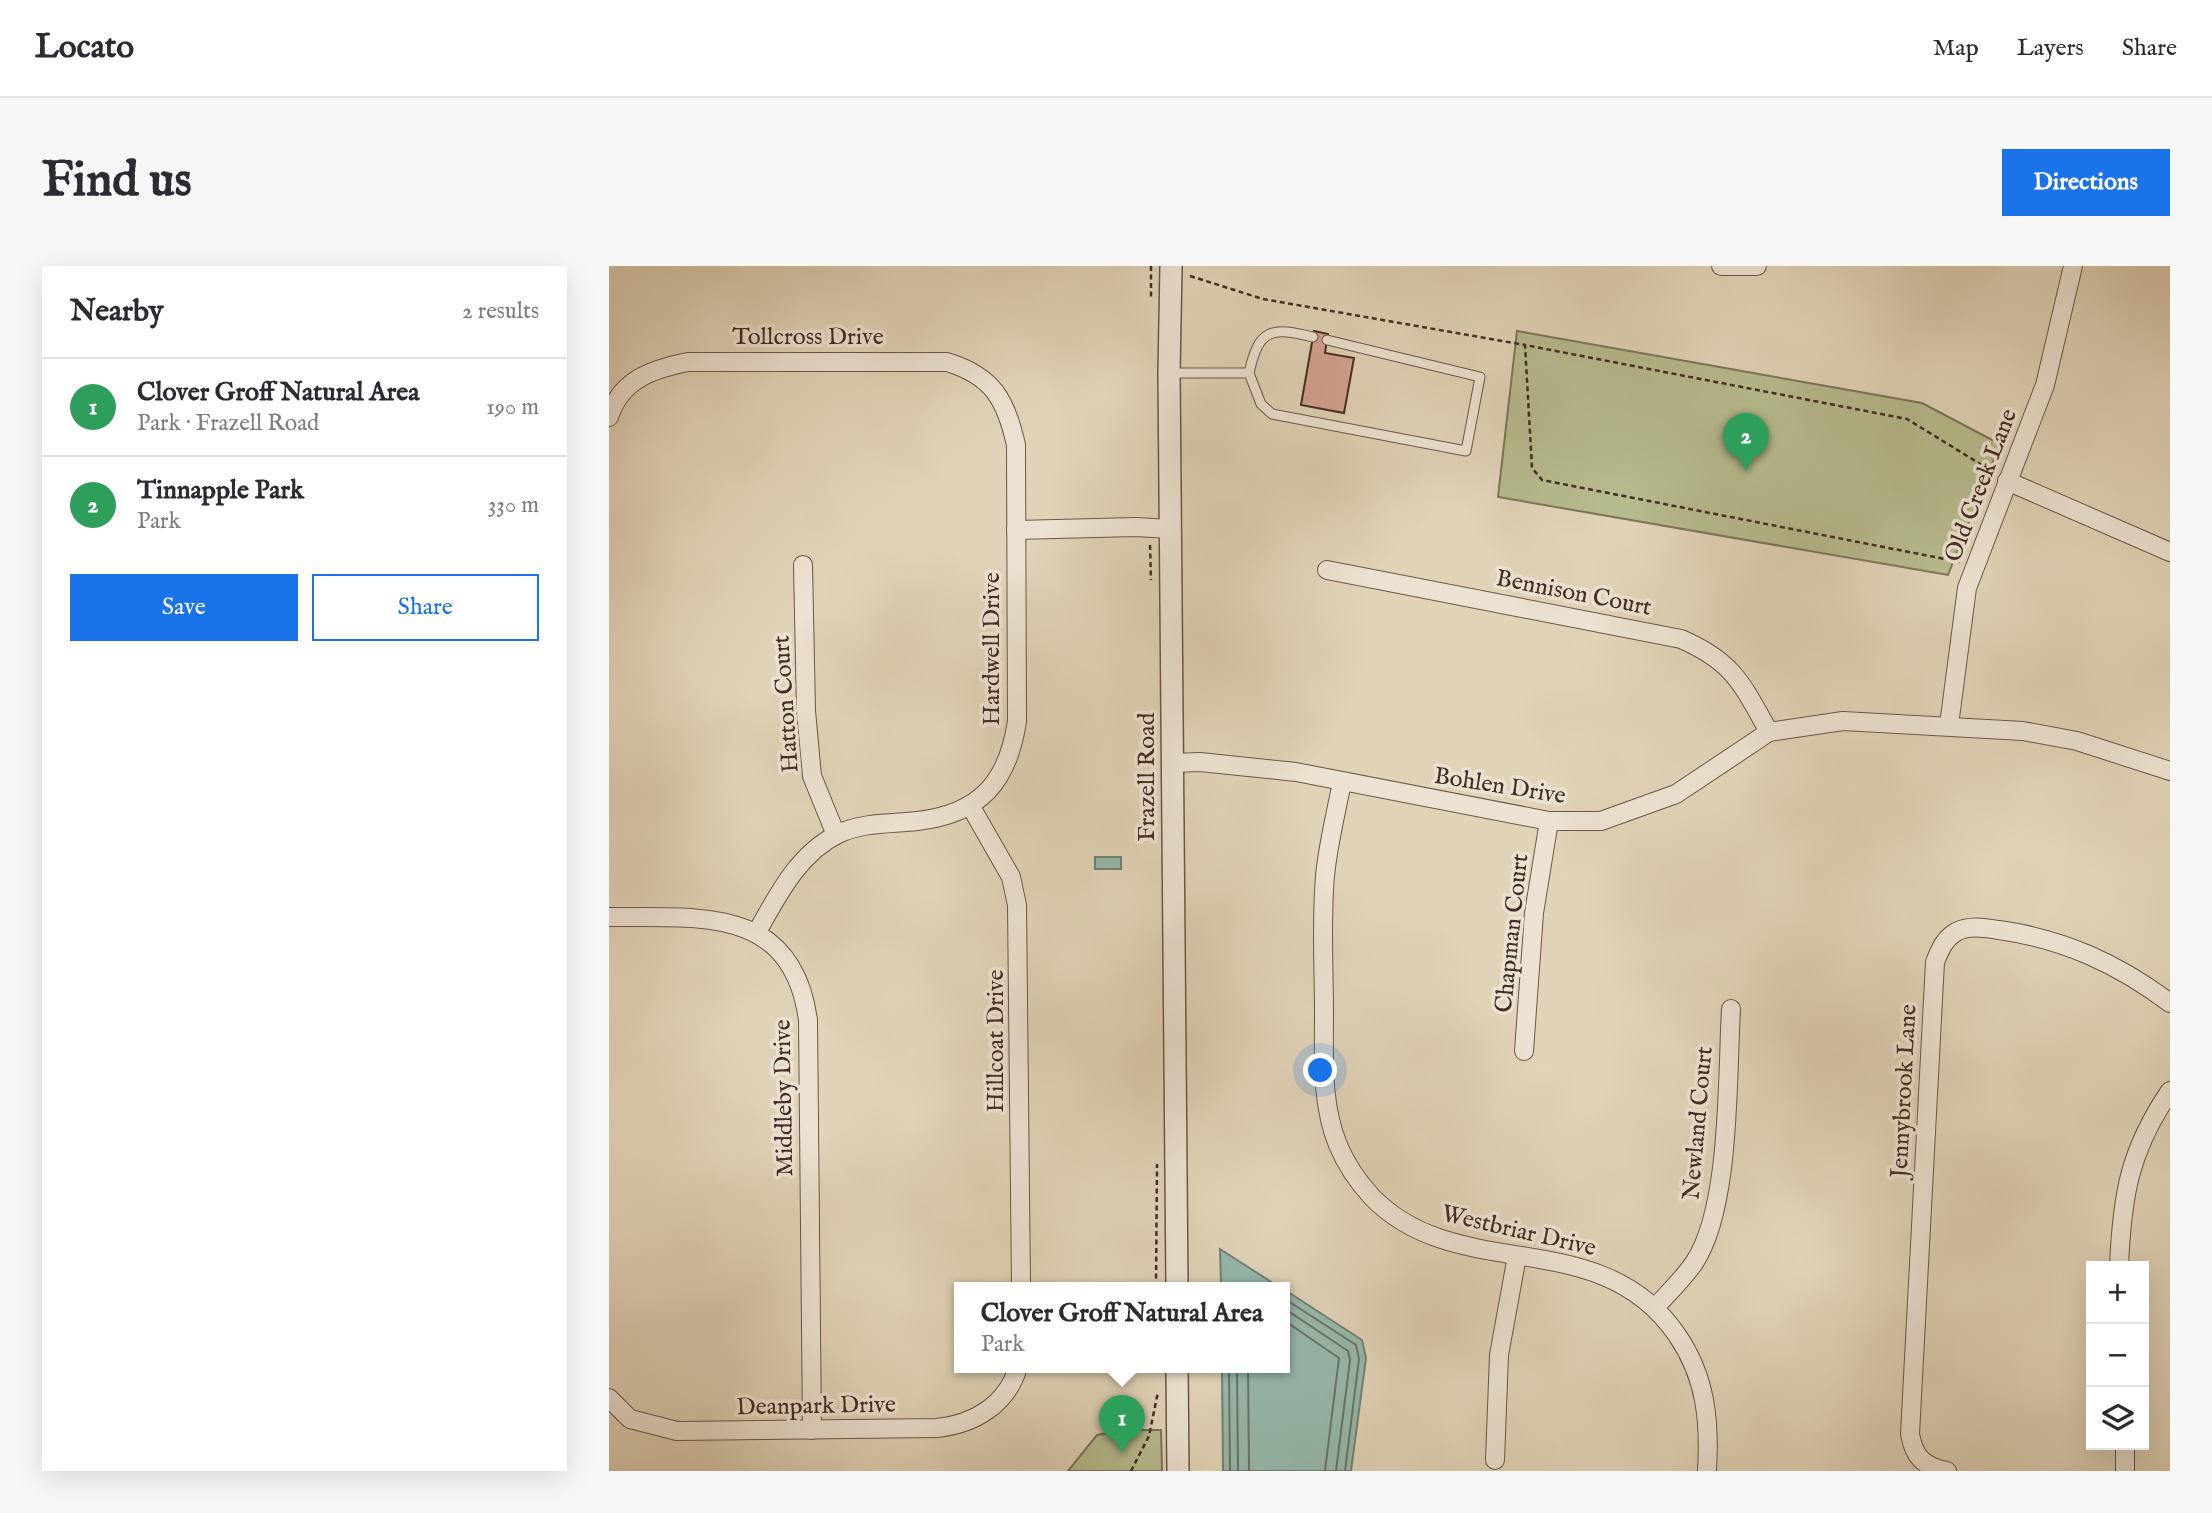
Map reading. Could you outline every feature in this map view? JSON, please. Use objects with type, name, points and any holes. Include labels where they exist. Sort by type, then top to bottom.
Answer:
[{"type":"street","points":[[1721,266],[1757,266]]},
{"type":"street","name":"Old Creek Lane","points":[[1949,725],[1958,636],[1973,564],[2045,385],[2073,266]]},
{"type":"street","name":"Frazell Road","points":[[1177,1282],[1169,373],[1180,271]]},
{"type":"street","name":"Tollcross Drive","points":[[609,417],[627,387],[638,377],[655,369],[688,362],[947,362],[977,373],[990,385]]},
{"type":"street","name":"Hardwell Drive","points":[[757,932],[796,866],[837,835],[860,827],[941,818],[971,807],[990,790],[1004,770],[1013,748],[1017,721],[1016,445],[1009,412],[990,385]]},
{"type":"street","points":[[2007,481],[2170,552]]},
{"type":"street","points":[[1016,530],[1136,527],[1170,529]]},
{"type":"street","name":"Hatton Court","points":[[803,565],[806,710],[811,776],[837,835]]},
{"type":"street","name":"Bennison Court","points":[[1327,570],[1681,639],[1704,649],[1740,679],[1769,732]]},
{"type":"street","name":"Bohlen Drive","points":[[1172,763],[1200,762],[1282,771],[1549,821],[1601,821],[1676,794],[1769,732],[1843,721],[2023,731],[2077,741],[2170,771]]},
{"type":"street","name":"Westbriar Drive","points":[[1342,782],[1324,890],[1324,1079],[1337,1143],[1351,1171],[1372,1198],[1418,1231],[1517,1256],[1591,1270],[1645,1297],[1689,1353],[1705,1392],[1709,1432],[1707,1471]]},
{"type":"street","name":"Hillcoat Drive","points":[[971,807],[1011,877],[1017,905],[1021,1282]]},
{"type":"street","name":"Chapman Court","points":[[1524,1051],[1534,913],[1549,821]]},
{"type":"street","name":"Middleby Drive","points":[[609,917],[707,918],[757,932],[786,957],[804,992],[808,1020],[812,1430]]},
{"type":"street","name":"Jennybrook Lane","points":[[1947,1471],[1923,1463],[1913,1450],[1910,1434],[1935,962],[1942,944],[1957,931],[1976,927],[2029,934],[2092,954],[2138,979],[2170,1003]]},
{"type":"street","name":"Newland Court","points":[[1655,1308],[1695,1262],[1711,1226],[1720,1194],[1731,1009]]},
{"type":"street","points":[[2120,1261],[2129,1177],[2147,1126],[2170,1091]]},
{"type":"street","points":[[1495,1460],[1499,1355],[1517,1256]]},
{"type":"street","name":"Deanpark Drive","points":[[612,1402],[630,1419],[677,1431],[956,1426],[988,1412],[1010,1387],[1016,1373]]},
{"type":"street","points":[[1177,1373],[1178,1471]]},
{"type":"street","points":[[2125,1450],[2125,1471]]},
{"type":"lane","points":[[1313,337],[1285,330],[1271,331],[1254,352],[1249,373],[1261,404],[1272,414],[1466,451],[1480,377],[1327,340]]},
{"type":"lane","points":[[1169,373],[1249,373]]},
{"type":"path","points":[[1180,271],[1263,299],[1525,345],[1907,419],[2007,481]]},
{"type":"path","points":[[1525,345],[1532,468],[1542,480],[1973,564]]},
{"type":"path","points":[[1131,1471],[1149,1436],[1159,1382]]},
{"type":"green space","points":[[1517,331],[1922,403],[2000,444],[1948,575],[1498,497]]},
{"type":"green space","points":[[1125,1430],[1161,1430],[1162,1471],[1068,1471],[1097,1435]]},
{"type":"water","points":[[1095,857],[1121,857],[1121,869],[1095,869]]},
{"type":"water","points":[[1220,1249],[1271,1282],[1221,1282]]},
{"type":"water","points":[[1290,1293],[1362,1340],[1366,1358],[1351,1471],[1223,1471],[1222,1373],[1290,1373]]},
{"type":"building","points":[[1314,331],[1328,334],[1325,353],[1354,358],[1344,413],[1301,405]]},
{"type":"place","name":"Tinnapple Park","points":[[1746,471]]},
{"type":"place","name":"Clover Groff Natural Area","points":[[1122,1453]]}]
